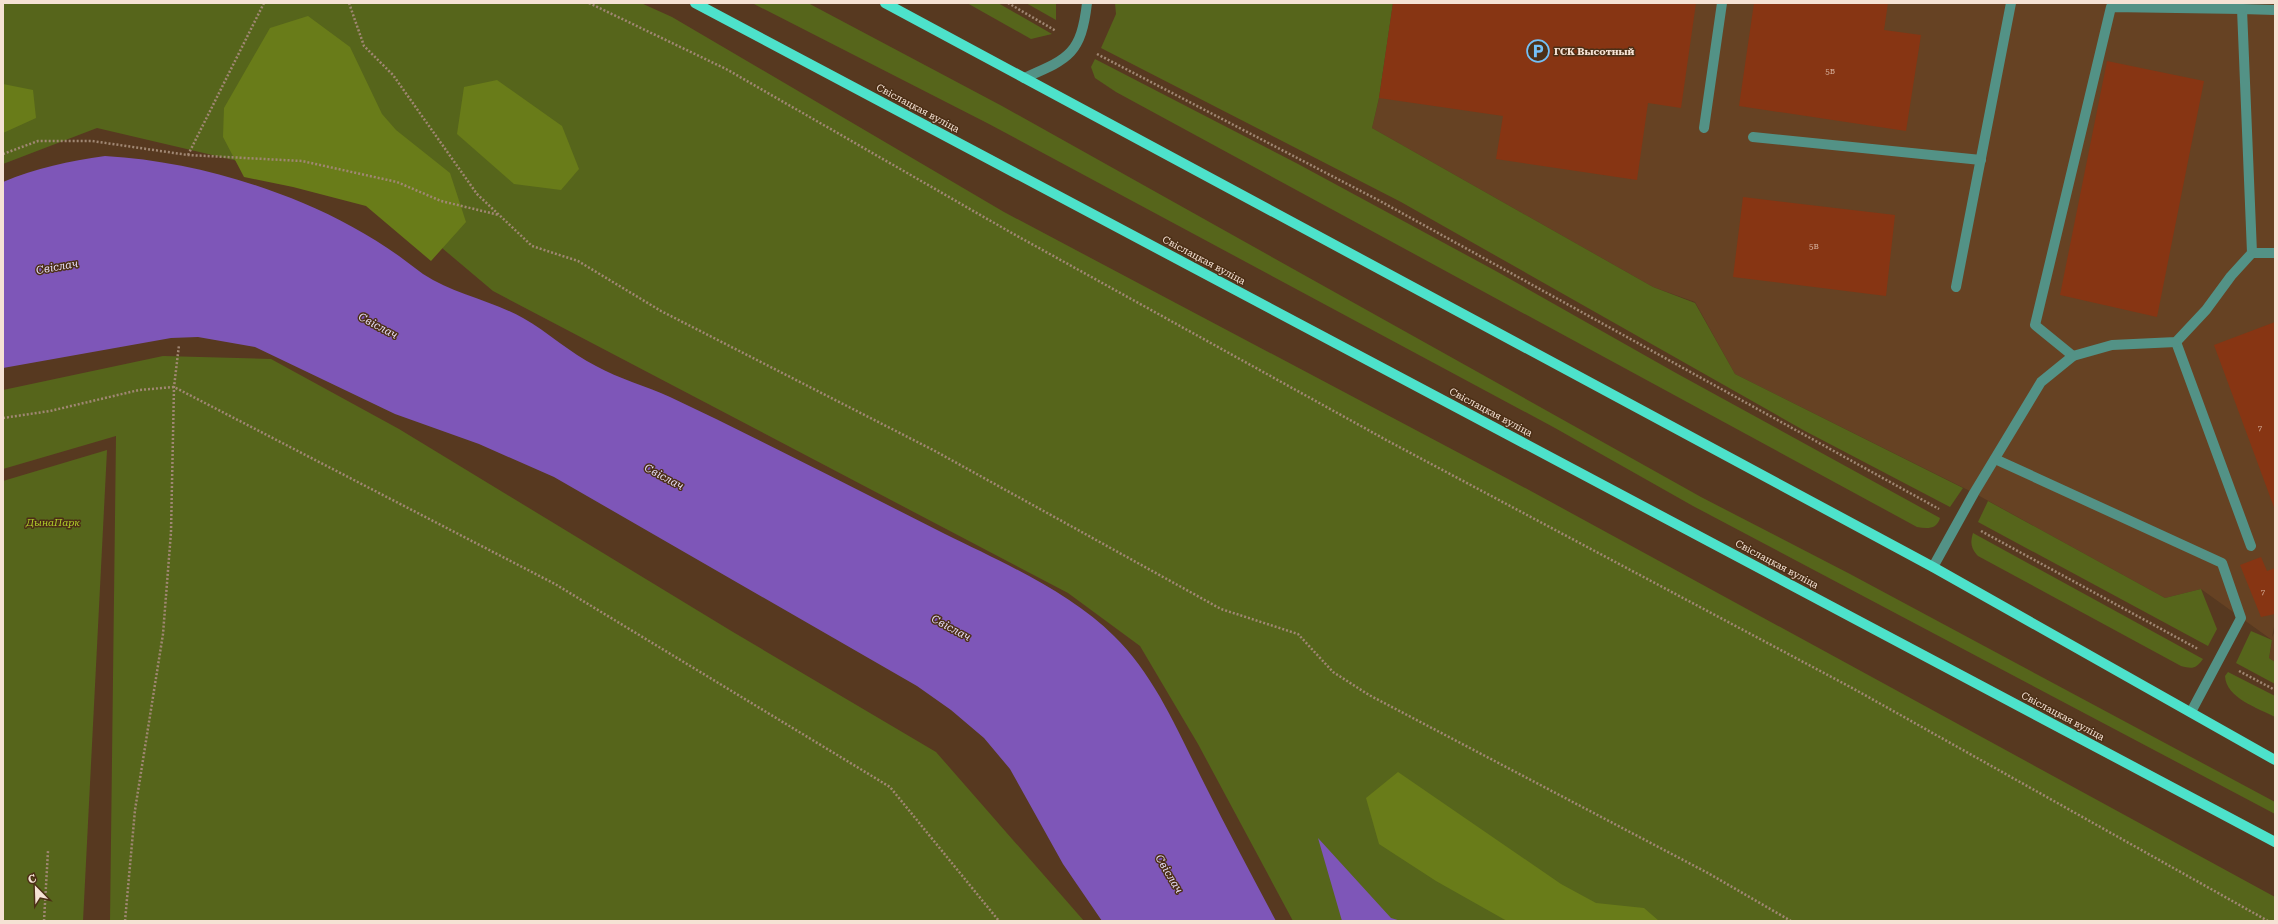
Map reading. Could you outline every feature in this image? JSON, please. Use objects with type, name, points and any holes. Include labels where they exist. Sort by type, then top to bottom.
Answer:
[{"type":"main road","name":"Свіслацкая вуліца","points":[[695,3],[2275,842]]},
{"type":"main road","points":[[885,3],[1933,567],[2275,760]]},
{"type":"lane","points":[[1024,78],[1060,62],[1079,44],[1088,3]]},
{"type":"lane","points":[[1704,128],[1722,3]]},
{"type":"lane","points":[[1956,287],[2011,3]]},
{"type":"lane","points":[[2073,356],[2035,325],[2111,7],[2240,6],[2275,10]]},
{"type":"lane","points":[[1933,567],[1974,493],[2041,382],[2073,356],[2112,345],[2176,342],[2206,310],[2231,276],[2252,253],[2240,6]]},
{"type":"lane","points":[[1753,137],[1981,160]]},
{"type":"lane","points":[[2252,253],[2275,253]]},
{"type":"lane","points":[[2176,342],[2251,546]]},
{"type":"lane","points":[[1995,459],[2222,563],[2241,618],[2191,712]]},
{"type":"path","points":[[188,155],[264,3]]},
{"type":"path","points":[[349,3],[364,46],[393,75],[477,194],[532,246],[578,261],[661,311],[935,451],[1221,609],[1298,634],[1333,672],[1369,695],[1706,872],[1791,921]]},
{"type":"path","points":[[589,3],[726,70],[1004,228],[1381,437],[1854,689],[2268,921]]},
{"type":"path","points":[[1008,3],[1079,44],[1380,201],[1960,520],[2275,690]]},
{"type":"path","points":[[3,154],[38,141],[92,141],[188,155],[302,160],[398,182],[441,201],[499,215]]},
{"type":"path","points":[[126,921],[135,810],[163,634],[171,532],[174,387],[179,346]]},
{"type":"path","points":[[3,418],[50,411],[139,390],[174,387],[555,584],[890,787],[998,921]]},
{"type":"path","points":[[44,921],[48,851]]},
{"type":"shaded area","points":[[1393,3],[2275,3],[2275,622],[2272,637],[2275,631],[2275,662],[2269,658],[2272,640],[2201,589],[2165,598],[1974,493],[1735,374],[1695,302],[1653,287],[1372,128],[1379,98]]},
{"type":"green space","points":[[3,3],[641,3],[672,17],[1004,212],[1529,490],[2275,897],[2275,921],[1293,921],[1198,744],[1140,646],[1068,593],[493,291],[378,194],[97,128],[3,164]]},
{"type":"green space","points":[[752,3],[808,3],[1002,106],[1701,497],[1850,574],[2275,802],[2275,814],[1693,506],[1555,428],[989,124]]},
{"type":"green space","points":[[967,3],[998,3],[1052,34],[1031,39]]},
{"type":"green space","points":[[1026,3],[1056,3],[1056,20]]},
{"type":"green space","points":[[1115,3],[1393,3],[1379,98],[1372,128],[1653,287],[1695,303],[1735,374],[1963,488],[1950,507],[1805,431],[1401,202],[1101,48],[1116,14]]},
{"type":"green space","points":[[308,16],[350,47],[382,114],[396,130],[450,173],[466,222],[431,261],[366,206],[293,187],[244,177],[223,137],[224,108],[270,28]]},
{"type":"green space","points":[[1095,59],[1298,164],[1494,270],[1676,373],[1940,518],[1939,522],[1932,527],[1917,527],[1116,92],[1095,78],[1091,67]]},
{"type":"green space","points":[[497,80],[562,126],[579,169],[561,190],[514,184],[457,134],[464,87]]},
{"type":"green space","points":[[3,84],[33,90],[36,118],[3,133]]},
{"type":"green space","points":[[163,356],[271,359],[399,429],[733,632],[936,752],[1084,921],[110,921],[116,436],[3,469],[3,390]]},
{"type":"green space","name":"ДынаПарк","points":[[107,450],[83,921],[3,921],[3,481]]},
{"type":"green space","points":[[1988,501],[2165,598],[2201,589],[2217,629],[2208,646],[1978,522]]},
{"type":"green space","points":[[1973,533],[2203,659],[2194,667],[2188,668],[2181,666],[1978,556],[1972,545]]},
{"type":"green space","points":[[2251,631],[2272,640],[2269,658],[2275,662],[2275,684],[2236,663]]},
{"type":"green space","points":[[2228,672],[2275,696],[2275,717],[2252,706],[2237,696],[2227,684],[2225,676]]},
{"type":"green space","points":[[1398,772],[1561,884],[1596,903],[1644,908],[1659,921],[1507,921],[1436,881],[1379,844],[1366,798]]},
{"type":"water","name":"Свіслач","points":[[105,156],[156,161],[206,171],[255,185],[316,208],[376,241],[435,281],[459,292],[498,306],[523,318],[586,361],[605,371],[652,389],[739,430],[1011,567],[1077,605],[1114,636],[1129,652],[1142,669],[1166,707],[1222,819],[1276,921],[1102,921],[1063,864],[1010,769],[984,738],[951,710],[917,686],[554,477],[479,444],[395,414],[255,347],[198,337],[171,338],[3,368],[3,182],[53,166]]},
{"type":"water","points":[[1318,838],[1391,918],[1401,921],[1342,921]]},
{"type":"building","name":"ГСК Высотный","points":[[1393,3],[1696,3],[1681,108],[1648,103],[1637,180],[1496,159],[1503,116],[1379,98]]},
{"type":"building","points":[[1754,3],[1888,3],[1884,30],[1921,35],[1906,131],[1739,106]]},
{"type":"building","points":[[2107,61],[2204,81],[2157,317],[2060,295]]},
{"type":"building","points":[[1743,197],[1895,215],[1886,296],[1733,277]]},
{"type":"building","points":[[2275,322],[2275,510],[2214,345]]},
{"type":"building","points":[[2261,557],[2267,571],[2275,568],[2275,614],[2261,617],[2240,565]]},
{"type":"place","name":"ГСК Высотный","points":[[1538,51]]}]
